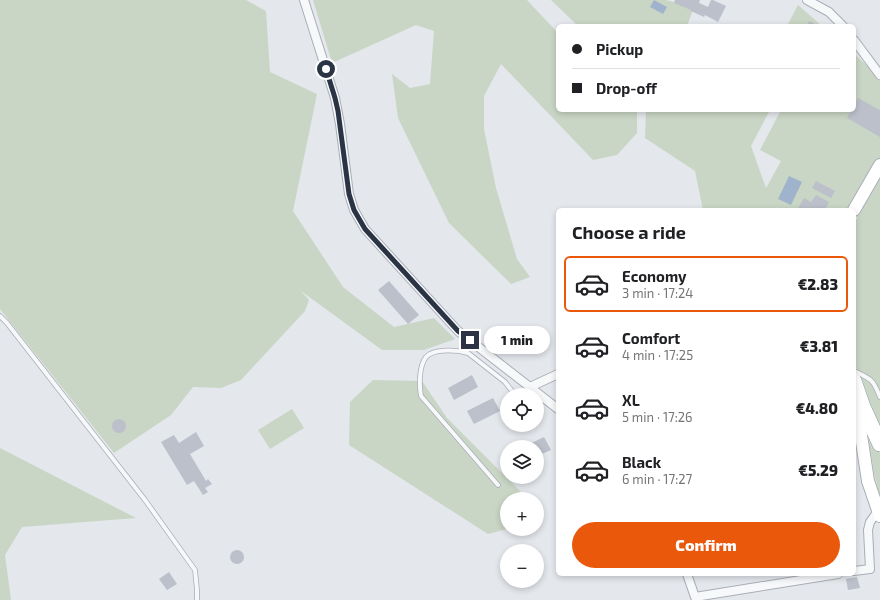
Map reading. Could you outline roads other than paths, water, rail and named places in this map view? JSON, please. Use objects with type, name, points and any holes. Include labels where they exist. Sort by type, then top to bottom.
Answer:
[{"type":"highway","points":[[856,388],[862,407],[880,444]]},
{"type":"main road","points":[[855,208],[880,165]]},
{"type":"main road","points":[[856,406],[868,481],[879,513]]},
{"type":"street","points":[[304,0],[335,98],[349,194],[354,210],[365,229],[458,331],[527,388]]},
{"type":"street","points":[[807,0],[829,12],[841,24]]},
{"type":"street","points":[[856,43],[880,75]]},
{"type":"street","points":[[536,388],[556,375]]},
{"type":"street","points":[[544,400],[556,408]]},
{"type":"street","points":[[856,571],[870,569],[868,530],[870,522],[879,513]]},
{"type":"street","points":[[688,576],[695,598],[826,576]]},
{"type":"lane","points":[[0,316],[145,500],[195,570],[197,600]]},
{"type":"lane","points":[[498,486],[421,396],[419,387],[420,375],[426,357],[432,353],[445,350],[462,351],[468,353],[505,382],[510,388]]},
{"type":"lane","points":[[856,372],[868,377],[873,382],[880,397]]},
{"type":"water","points":[[654,0],[667,7],[663,14],[650,7]]},
{"type":"water","points":[[789,176],[802,182],[791,205],[778,199]]}]
